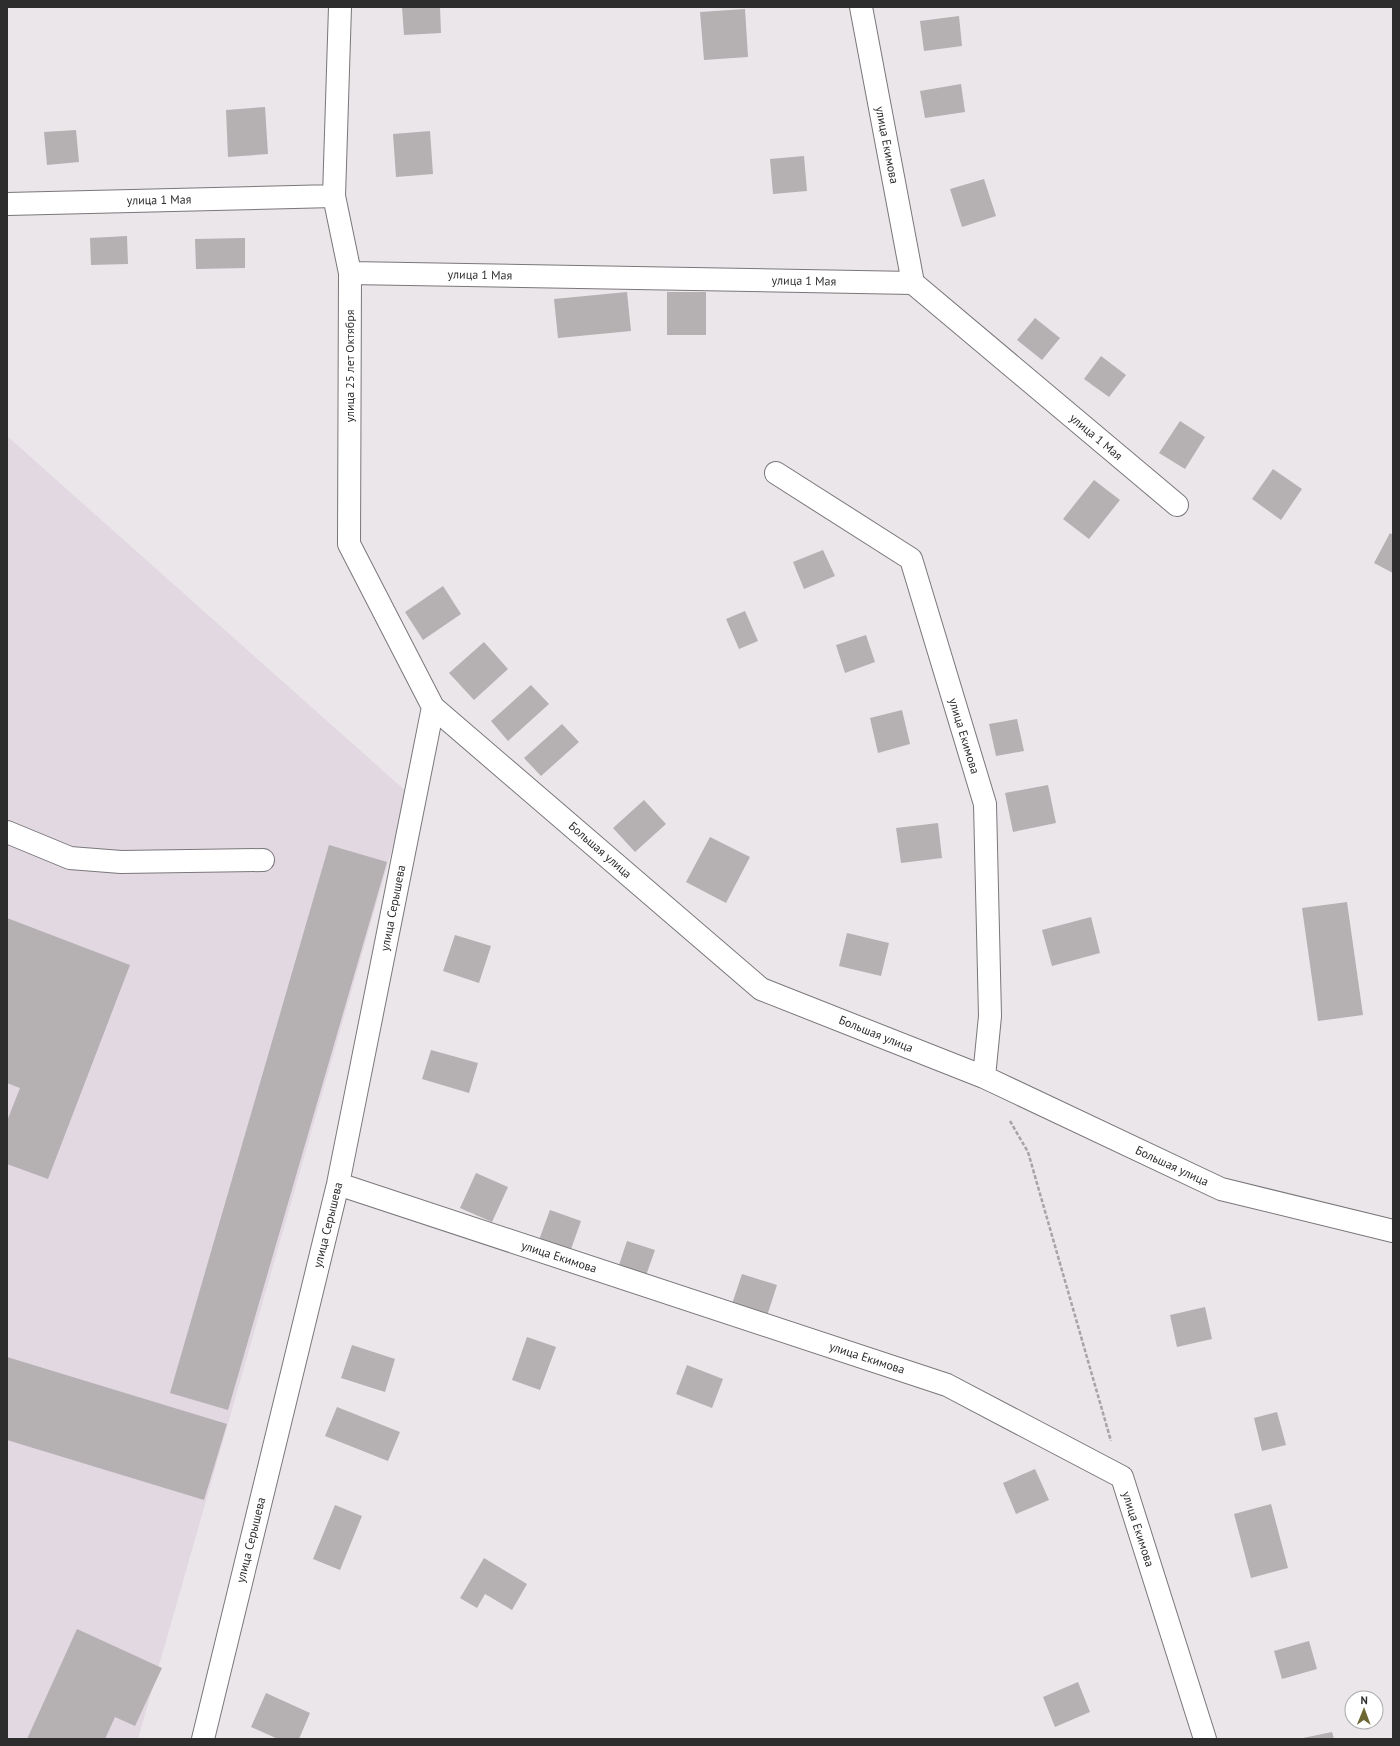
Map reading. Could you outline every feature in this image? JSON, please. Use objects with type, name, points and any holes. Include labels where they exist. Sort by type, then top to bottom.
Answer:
[{"type":"street","name":"улица 25 лет Октября","points":[[340,7],[334,196],[350,273],[349,544],[433,707]]},
{"type":"street","name":"улица Екимова","points":[[861,7],[913,283]]},
{"type":"street","name":"улица 1 Мая","points":[[7,204],[334,196]]},
{"type":"street","name":"улица 1 Мая","points":[[350,273],[913,283],[1177,506]]},
{"type":"street","name":"улица Екимова","points":[[776,473],[911,559],[985,804],[990,1016],[984,1077]]},
{"type":"street","name":"Большая улица","points":[[433,707],[761,989],[984,1077],[1221,1189],[1393,1231]]},
{"type":"street","name":"улица Серышева","points":[[203,1739],[338,1184],[433,707]]},
{"type":"street","points":[[7,832],[70,858],[121,862],[263,860]]},
{"type":"street","name":"улица Екимова","points":[[338,1184],[947,1384],[1122,1477],[1205,1739]]},
{"type":"path","points":[[1008,1118],[1028,1152],[1122,1477]]},
{"type":"shaded area","points":[[7,436],[408,793],[138,1739],[7,1739]]},
{"type":"building","points":[[402,7],[440,7],[441,33],[404,35]]},
{"type":"building","points":[[745,9],[748,57],[704,60],[700,12]]},
{"type":"building","points":[[959,16],[962,46],[924,51],[920,21]]},
{"type":"building","points":[[961,84],[965,112],[925,118],[920,91]]},
{"type":"building","points":[[265,107],[268,154],[228,157],[226,110]]},
{"type":"building","points":[[76,130],[79,162],[47,165],[44,132]]},
{"type":"building","points":[[430,131],[433,174],[396,177],[393,134]]},
{"type":"building","points":[[804,156],[807,191],[773,194],[770,159]]},
{"type":"building","points":[[984,179],[996,216],[962,227],[950,189]]},
{"type":"building","points":[[127,236],[128,264],[91,265],[90,238]]},
{"type":"building","points":[[245,238],[245,268],[196,269],[195,239]]},
{"type":"building","points":[[627,292],[631,331],[558,338],[554,299]]},
{"type":"building","points":[[667,292],[706,292],[706,335],[667,335]]},
{"type":"building","points":[[1035,318],[1060,338],[1042,360],[1017,340]]},
{"type":"building","points":[[1101,356],[1126,375],[1109,397],[1084,379]]},
{"type":"building","points":[[1180,421],[1205,437],[1185,469],[1159,453]]},
{"type":"building","points":[[1273,469],[1302,489],[1281,520],[1252,499]]},
{"type":"building","points":[[1094,480],[1120,500],[1089,539],[1063,519]]},
{"type":"building","points":[[1390,533],[1393,535],[1393,573],[1374,563]]},
{"type":"building","points":[[823,550],[835,576],[804,589],[793,562]]},
{"type":"building","points":[[443,586],[461,614],[423,640],[405,612]]},
{"type":"building","points":[[745,611],[758,641],[739,649],[726,619]]},
{"type":"building","points":[[866,635],[875,662],[845,673],[836,645]]},
{"type":"building","points":[[484,642],[508,669],[474,700],[449,673]]},
{"type":"building","points":[[531,685],[549,704],[508,741],[491,721]]},
{"type":"building","points":[[902,710],[910,744],[878,753],[870,718]]},
{"type":"building","points":[[1017,719],[1024,751],[996,756],[989,724]]},
{"type":"building","points":[[562,724],[579,742],[541,776],[524,758]]},
{"type":"building","points":[[1048,785],[1056,823],[1013,832],[1005,793]]},
{"type":"building","points":[[644,800],[666,824],[635,852],[613,828]]},
{"type":"building","points":[[938,823],[942,858],[901,863],[896,828]]},
{"type":"building","points":[[710,837],[750,857],[726,903],[686,882]]},
{"type":"building","points":[[329,845],[387,862],[228,1410],[170,1393]]},
{"type":"building","points":[[1347,902],[1363,1015],[1318,1021],[1302,908]]},
{"type":"building","points":[[1091,917],[1100,953],[1052,966],[1042,930]]},
{"type":"building","points":[[7,918],[130,965],[48,1179],[7,1164],[7,1121],[20,1088],[7,1083]]},
{"type":"building","points":[[847,933],[889,943],[881,976],[839,966]]},
{"type":"building","points":[[455,935],[491,946],[479,983],[443,971]]},
{"type":"building","points":[[431,1050],[478,1063],[469,1093],[422,1079]]},
{"type":"building","points":[[476,1173],[508,1187],[492,1222],[460,1208]]},
{"type":"building","points":[[550,1210],[581,1221],[570,1252],[539,1240]]},
{"type":"building","points":[[627,1241],[655,1250],[643,1284],[616,1274]]},
{"type":"building","points":[[742,1274],[777,1285],[766,1319],[731,1307]]},
{"type":"building","points":[[1205,1307],[1212,1339],[1177,1347],[1170,1315]]},
{"type":"building","points":[[527,1337],[556,1347],[540,1390],[512,1380]]},
{"type":"building","points":[[352,1345],[395,1359],[385,1392],[341,1378]]},
{"type":"building","points":[[7,1357],[227,1424],[204,1500],[7,1440]]},
{"type":"building","points":[[687,1365],[723,1379],[712,1408],[676,1394]]},
{"type":"building","points":[[337,1407],[400,1432],[388,1461],[325,1436]]},
{"type":"building","points":[[1277,1412],[1286,1445],[1262,1451],[1254,1418]]},
{"type":"building","points":[[1035,1469],[1049,1500],[1016,1514],[1003,1483]]},
{"type":"building","points":[[1271,1504],[1288,1568],[1251,1578],[1234,1514]]},
{"type":"building","points":[[335,1505],[362,1516],[340,1570],[313,1559]]},
{"type":"building","points":[[484,1558],[527,1584],[512,1610],[485,1594],[477,1608],[460,1598]]},
{"type":"building","points":[[77,1629],[162,1668],[135,1726],[115,1717],[105,1739],[27,1739]]},
{"type":"building","points":[[1309,1641],[1317,1669],[1282,1679],[1274,1651]]},
{"type":"building","points":[[1078,1682],[1090,1712],[1055,1727],[1043,1697]]},
{"type":"building","points":[[266,1693],[310,1713],[299,1739],[278,1739],[251,1727]]},
{"type":"building","points":[[1332,1732],[1334,1739],[1303,1739],[1303,1738]]}]
